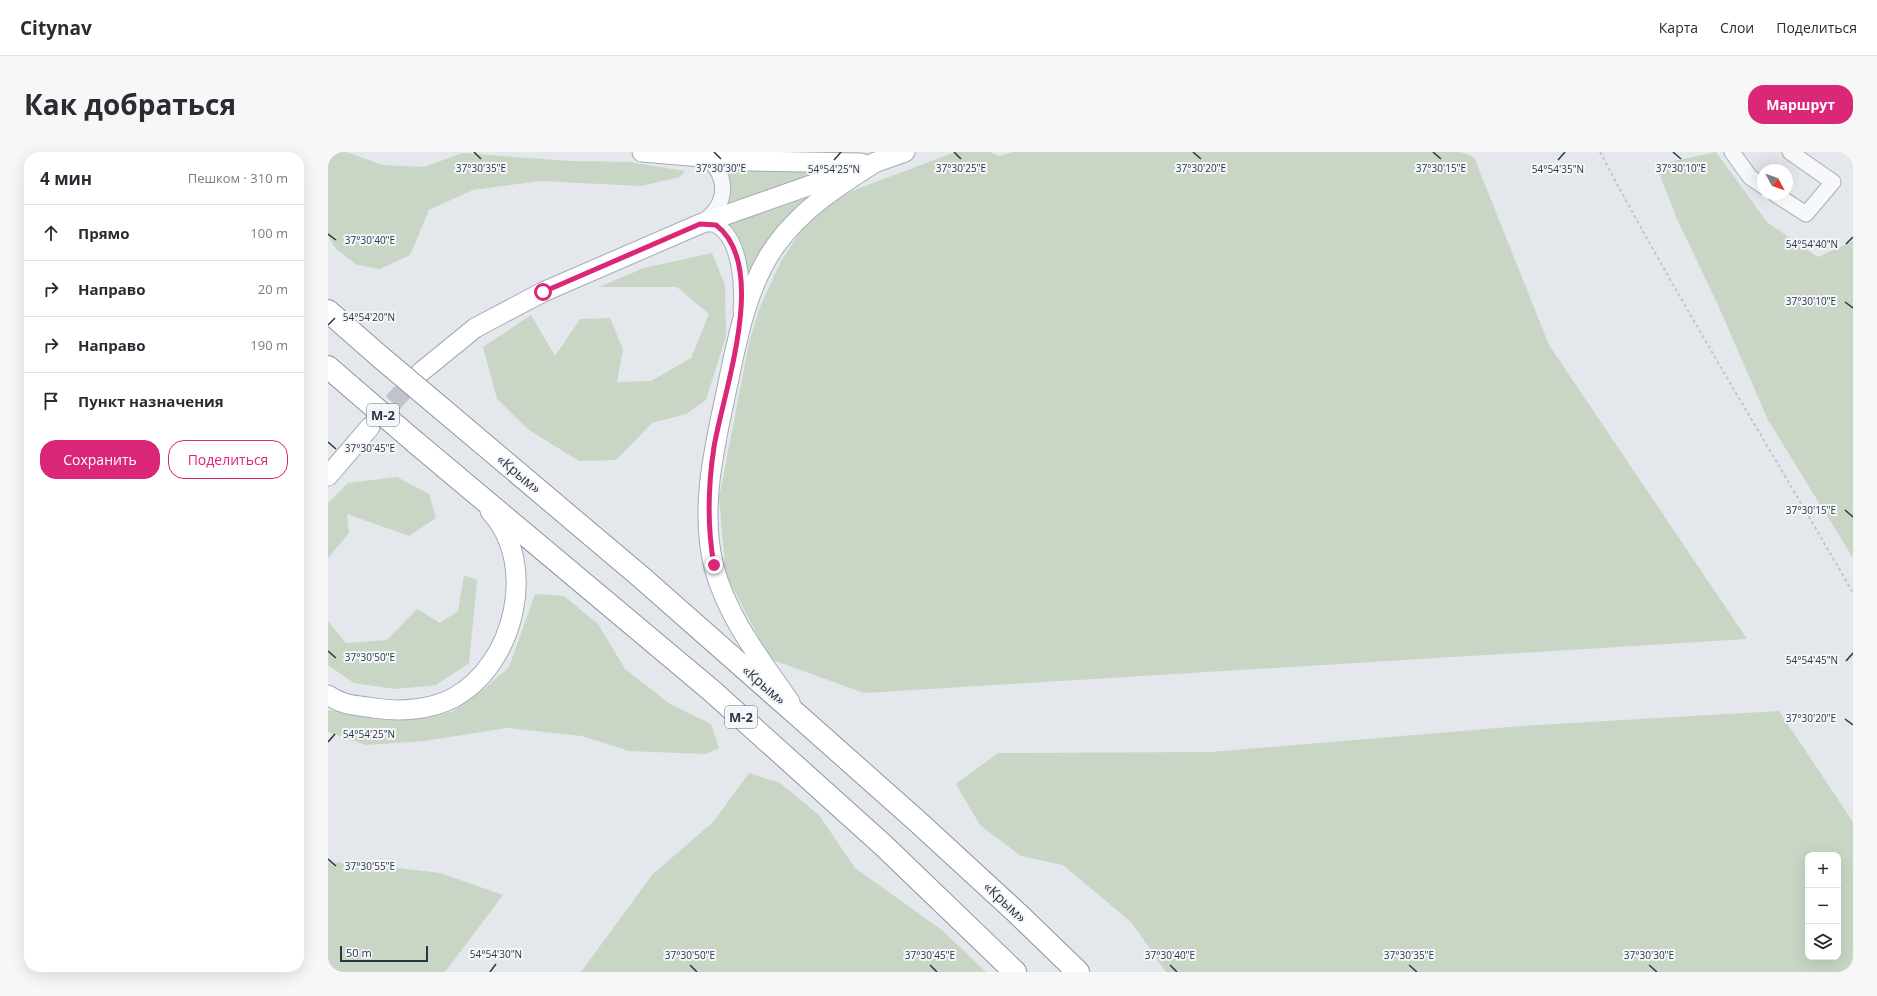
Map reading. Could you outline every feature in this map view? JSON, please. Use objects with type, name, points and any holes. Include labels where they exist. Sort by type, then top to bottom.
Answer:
[{"type":"highway","name":"«Крым»","points":[[328,311],[378,356],[641,577],[801,718],[929,832],[1017,913],[1078,972]]},
{"type":"highway","name":"М-2","points":[[328,367],[350,388],[456,475],[712,691],[884,845],[1015,972]]},
{"type":"main road","points":[[642,152],[751,161],[876,162]]},
{"type":"main road","points":[[421,372],[475,328],[512,307],[569,280],[700,224],[905,152]]},
{"type":"main road","points":[[801,718],[756,653],[731,611],[716,575],[711,550],[709,495],[714,446],[741,325],[764,265],[790,227],[804,212],[827,194],[876,162]]},
{"type":"main road","points":[[328,476],[370,427]]},
{"type":"main road","points":[[332,700],[398,710],[437,704],[453,698],[472,685],[490,666],[505,635],[512,612],[516,590],[515,565],[510,544],[500,524],[456,475]]},
{"type":"street","points":[[1732,152],[1750,177],[1757,182]]},
{"type":"street","points":[[1785,200],[1806,214],[1833,182],[1790,152]]},
{"type":"street","points":[[696,156],[713,164],[720,174],[722,181],[719,204],[713,213],[700,224]]},
{"type":"street","points":[[700,224],[713,224],[719,227],[729,239],[734,249],[742,284],[741,325]]},
{"type":"path","points":[[1600,152],[1645,238],[1778,462],[1853,593]]},
{"type":"green space","points":[[328,152],[346,152],[383,165],[424,167],[462,153],[569,161],[629,162],[685,171],[680,177],[641,186],[541,181],[473,190],[429,210],[410,255],[380,269],[357,265],[336,249],[328,236]]},
{"type":"green space","points":[[955,152],[990,152],[999,156],[1013,152],[1460,152],[1474,157],[1549,345],[1747,639],[864,693],[770,659],[726,575],[719,498],[749,343],[759,309],[781,261],[811,217],[836,197]]},
{"type":"green space","points":[[1716,152],[1767,222],[1818,257],[1853,241],[1853,558],[1768,420],[1718,305],[1677,219],[1656,165]]},
{"type":"green space","points":[[719,164],[823,172],[809,178],[725,205]]},
{"type":"green space","points":[[812,196],[747,288],[725,224]]},
{"type":"green space","points":[[712,253],[725,285],[726,336],[706,400],[686,414],[652,423],[616,460],[579,461],[529,430],[497,399],[483,347],[531,315],[555,356],[580,319],[610,318],[623,349],[617,382],[651,381],[691,358],[709,314],[677,287],[599,287],[644,268]]},
{"type":"green space","points":[[397,477],[429,494],[436,518],[409,536],[347,514],[349,533],[328,558],[328,503],[348,483]]},
{"type":"green space","points":[[464,575],[477,580],[469,663],[436,685],[395,689],[354,683],[328,665],[328,621],[346,643],[387,640],[417,609],[440,623],[458,611]]},
{"type":"green space","points":[[535,594],[564,596],[598,624],[625,669],[670,704],[711,724],[719,748],[706,754],[629,751],[582,736],[507,728],[424,741],[366,745],[328,732],[328,710],[411,719],[452,712],[485,688],[509,667]]},
{"type":"green space","points":[[1779,711],[1853,822],[1853,972],[1166,972],[1132,923],[1063,865],[1021,856],[980,825],[956,784],[998,753],[1210,752],[1521,726]]},
{"type":"green space","points":[[749,773],[780,783],[819,815],[855,868],[943,931],[986,972],[581,972],[652,875],[714,821]]},
{"type":"green space","points":[[328,862],[364,864],[440,873],[503,895],[445,972],[328,972]]},
{"type":"tunnel","points":[[373,424],[421,372]]},
{"type":"route","points":[[543,292],[700,224],[716,225],[729,239],[738,259],[742,284],[741,325],[714,446],[709,495],[711,550],[714,565]]}]
